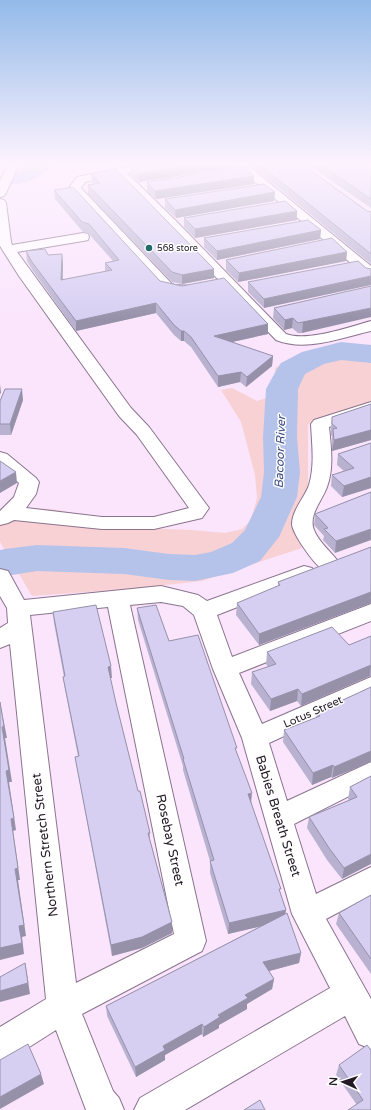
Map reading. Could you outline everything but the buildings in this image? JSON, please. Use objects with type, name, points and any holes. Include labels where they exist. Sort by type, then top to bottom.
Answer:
[{"type":"street","points":[[1,216],[4,242],[8,249],[126,412],[143,431],[199,508],[195,514],[154,523],[102,523],[5,516]]},
{"type":"street","points":[[101,216],[166,286],[182,290],[197,287]]},
{"type":"street","points":[[164,216],[281,337],[286,340],[301,342],[371,326]]},
{"type":"street","points":[[302,216],[371,273]]},
{"type":"street","points":[[172,224],[188,221]]},
{"type":"street","points":[[296,226],[310,223]]},
{"type":"street","points":[[8,249],[83,237]]},
{"type":"street","points":[[192,244],[206,242]]},
{"type":"street","points":[[318,245],[333,242]]},
{"type":"street","points":[[213,266],[228,264]]},
{"type":"street","points":[[344,267],[360,264]]},
{"type":"street","points":[[212,284],[250,286]]},
{"type":"street","points":[[261,315],[275,311]]},
{"type":"street","points":[[329,564],[310,542],[303,531],[302,520],[330,460],[320,424],[371,407]]},
{"type":"street","points":[[0,458],[30,482],[29,489],[5,516]]},
{"type":"street","points":[[302,520],[329,510]]},
{"type":"street","points":[[13,624],[117,598],[161,594],[197,605],[329,564],[350,556]]},
{"type":"street","name":"Northern Stretch Street","points":[[0,576],[13,624],[64,1007],[101,1104],[107,1110]]},
{"type":"street","name":"Rosebay Street","points":[[64,1007],[192,941],[117,598]]},
{"type":"street","name":"Babies Breath Street","points":[[197,605],[255,738],[307,914],[370,1028]]},
{"type":"street","points":[[225,669],[371,612]]},
{"type":"street","name":"Lotus Street","points":[[255,738],[371,686]]},
{"type":"street","points":[[279,818],[371,773]]},
{"type":"street","points":[[307,914],[371,880]]},
{"type":"street","points":[[152,1110],[350,994]]},
{"type":"street","points":[[0,1046],[64,1007]]},
{"type":"shaded area","points":[[348,346],[371,349],[371,402],[308,424],[308,490],[296,528],[302,548],[202,581],[129,589],[32,596],[0,542],[0,525],[24,508],[52,509],[74,513],[95,526],[192,530],[225,533],[242,529],[251,520],[257,498],[255,475],[241,422],[221,390],[232,388],[257,401],[275,395],[275,368],[310,353]]},
{"type":"waterway","name":"Bacoor River","points":[[0,564],[37,558],[124,561],[169,567],[195,568],[219,564],[246,552],[260,537],[279,497],[282,472],[280,437],[282,389],[292,369],[313,358],[341,351],[371,354]]},
{"type":"place","name":"568 store","points":[[149,248]]}]
